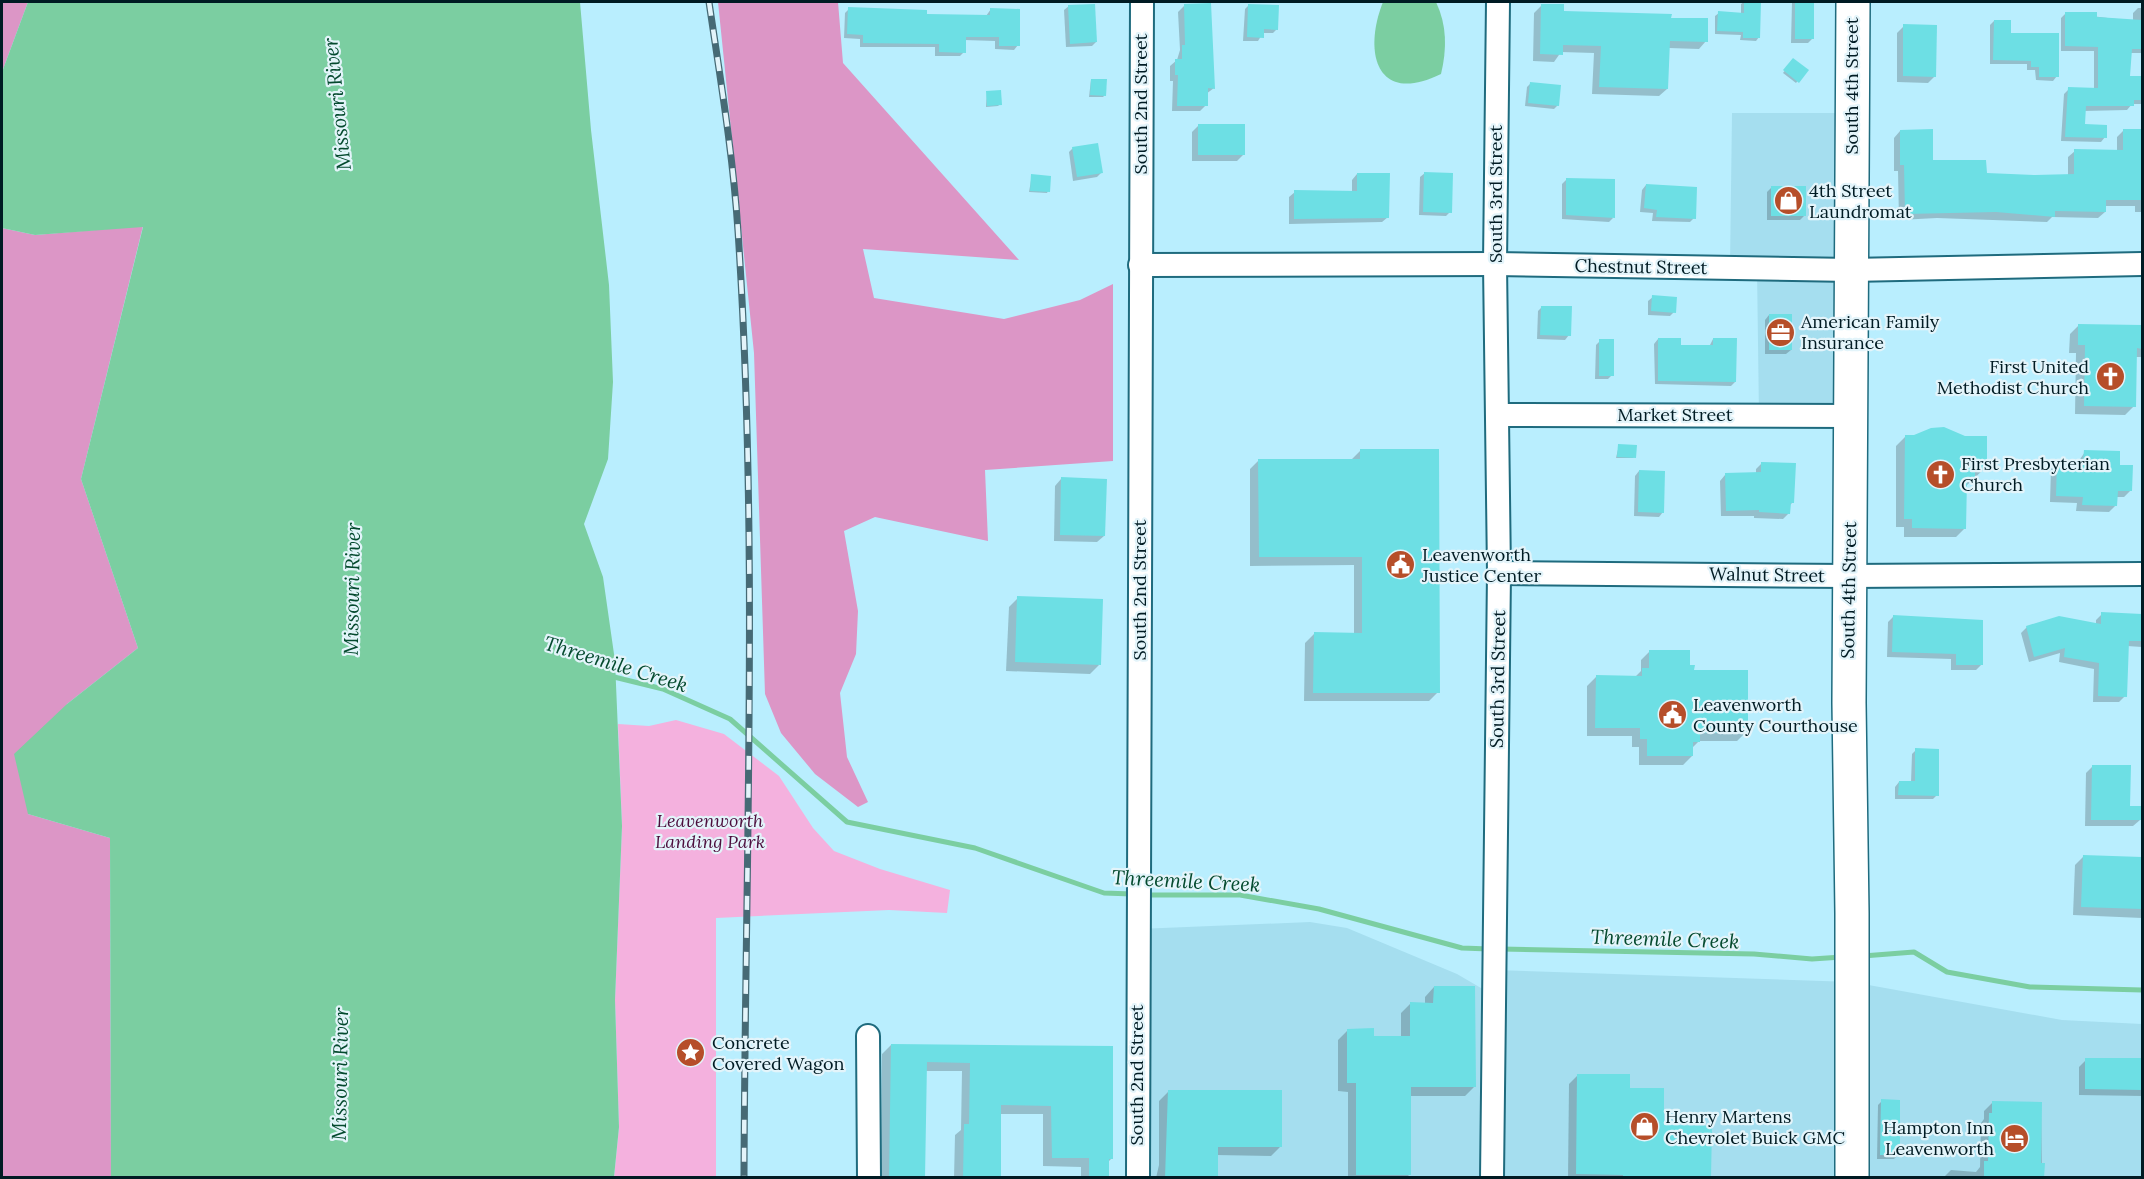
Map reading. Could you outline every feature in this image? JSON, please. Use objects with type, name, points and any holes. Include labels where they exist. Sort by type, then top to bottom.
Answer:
[{"type":"highway","name":"South 4th Street","points":[[1852,1178],[1849,576],[1852,416],[1853,2]]},
{"type":"street","name":"South 2nd Street","points":[[1138,1178],[1142,2]]},
{"type":"street","name":"South 3rd Street","points":[[1492,1178],[1499,573],[1496,264],[1498,2]]},
{"type":"street","name":"Chestnut Street","points":[[1140,265],[1496,264],[1851,270],[2142,264]]},
{"type":"street","name":"Market Street","points":[[1499,415],[1852,416]]},
{"type":"street","name":"Walnut Street","points":[[1499,573],[1849,576],[2142,574]]},
{"type":"street","points":[[868,1036],[869,1178]]},
{"type":"shaded area","points":[[2,2],[28,2],[2,72]]},
{"type":"shaded area","points":[[718,2],[838,2],[843,63],[1019,260],[863,249],[874,298],[1004,319],[1080,300],[1113,284],[1113,461],[985,470],[988,541],[875,517],[844,531],[858,611],[856,654],[840,693],[847,757],[868,802],[858,807],[815,774],[781,733],[765,694],[754,353]]},
{"type":"shaded area","points":[[1732,113],[1852,113],[1852,416],[1759,416],[1757,269],[1730,268]]},
{"type":"shaded area","points":[[143,226],[81,479],[138,648],[67,704],[28,814],[110,838],[111,1177],[2,1177],[2,228],[35,235]]},
{"type":"shaded area","points":[[1310,922],[1347,928],[1457,974],[1493,995],[1494,970],[1852,982],[2062,1020],[2142,1024],[2142,1177],[1138,1178],[1138,929]]},
{"type":"green space","name":"Leavenworth Landing Park","points":[[676,720],[724,734],[779,776],[813,828],[834,851],[880,869],[950,890],[947,913],[889,910],[716,918],[716,1177],[614,1178],[619,1127],[615,1000],[622,826],[618,724],[649,726]]},
{"type":"water","name":"Missouri River","points":[[28,2],[580,2],[591,130],[609,285],[613,382],[608,459],[584,524],[603,577],[615,661],[622,826],[615,1000],[619,1127],[614,1177],[111,1177],[110,838],[28,814],[14,754],[67,704],[138,648],[81,479],[143,227],[35,235],[2,228],[2,72]]},
{"type":"water","points":[[1383,2],[1436,2],[1445,37],[1441,74],[1419,82],[1402,83],[1389,78],[1380,69],[1375,55],[1374,39]]},
{"type":"building","points":[[1744,2],[1761,2],[1760,38],[1743,38],[1743,32],[1717,31],[1718,11],[1744,13]]},
{"type":"building","points":[[1795,2],[1814,2],[1814,39],[1795,39]]},
{"type":"building","points":[[1211,3],[1215,89],[1208,88],[1208,106],[1177,106],[1178,75],[1175,75],[1175,59],[1182,59],[1182,45],[1185,45],[1184,4]]},
{"type":"building","points":[[1095,4],[1097,42],[1070,44],[1068,5]]},
{"type":"building","points":[[1248,4],[1279,5],[1278,30],[1264,29],[1264,38],[1247,37]]},
{"type":"building","points":[[1541,4],[1564,4],[1564,11],[1672,14],[1671,18],[1708,18],[1708,42],[1670,41],[1668,89],[1599,87],[1601,46],[1563,45],[1563,55],[1540,54]]},
{"type":"building","points":[[848,7],[927,10],[927,14],[990,15],[990,8],[1020,9],[1020,46],[999,46],[999,37],[966,37],[966,53],[939,52],[939,44],[863,43],[863,35],[847,34]]},
{"type":"building","points":[[2065,12],[2097,12],[2097,17],[2142,20],[2142,49],[2132,49],[2130,76],[2142,76],[2142,100],[2134,100],[2134,106],[2086,106],[2085,124],[2107,125],[2107,138],[2065,137],[2068,87],[2098,88],[2098,47],[2065,46]]},
{"type":"building","points":[[1994,20],[2011,20],[2011,33],[2059,33],[2059,77],[2039,77],[2039,67],[2031,67],[2031,61],[1993,60]]},
{"type":"building","points":[[1903,24],[1937,25],[1936,77],[1903,76]]},
{"type":"building","points":[[1793,58],[1809,70],[1799,83],[1783,70]]},
{"type":"building","points":[[1091,79],[1107,79],[1106,96],[1090,95]]},
{"type":"building","points":[[1530,82],[1561,85],[1559,106],[1528,103]]},
{"type":"building","points":[[1001,90],[1002,105],[987,106],[986,91]]},
{"type":"building","points":[[1198,124],[1245,124],[1245,155],[1198,155]]},
{"type":"building","points":[[1933,129],[1933,160],[1986,160],[1987,173],[2035,175],[2074,174],[2074,149],[2123,150],[2123,129],[2142,129],[2142,200],[2106,200],[2106,212],[2055,211],[2055,217],[1996,212],[1905,214],[1904,165],[1900,165],[1900,130]]},
{"type":"building","points":[[1098,143],[1103,173],[1077,177],[1072,147]]},
{"type":"building","points":[[1424,172],[1453,173],[1452,213],[1423,212]]},
{"type":"building","points":[[1357,173],[1390,173],[1389,218],[1294,219],[1294,190],[1357,191]]},
{"type":"building","points":[[1031,174],[1051,176],[1050,192],[1030,191]]},
{"type":"building","points":[[1566,178],[1615,179],[1615,218],[1566,215]]},
{"type":"building","points":[[1646,184],[1697,187],[1696,219],[1656,217],[1657,210],[1644,208]]},
{"type":"building","name":"4th Street Laundromat","points":[[1771,186],[1806,186],[1806,216],[1771,216]]},
{"type":"building","points":[[1652,295],[1677,297],[1676,313],[1651,311]]},
{"type":"building","points":[[1541,306],[1572,306],[1571,336],[1540,335]]},
{"type":"building","name":"American Family Insurance","points":[[1769,314],[1792,314],[1792,350],[1769,350]]},
{"type":"building","name":"First United Methodist Church","points":[[2078,324],[2142,325],[2142,349],[2137,348],[2136,407],[2084,406],[2085,345],[2078,345]]},
{"type":"building","points":[[1658,338],[1681,338],[1681,345],[1713,345],[1713,338],[1737,338],[1736,382],[1658,381]]},
{"type":"building","points":[[1599,339],[1614,339],[1614,376],[1599,376]]},
{"type":"building","name":"First Presbyterian Church","points":[[1944,427],[1965,436],[1987,436],[1987,469],[1975,469],[1975,479],[1967,480],[1966,529],[1912,528],[1912,519],[1904,519],[1905,435],[1914,435],[1931,428]]},
{"type":"building","points":[[1618,444],[1637,445],[1636,458],[1617,457]]},
{"type":"building","name":"Leavenworth Justice Center","points":[[1360,449],[1439,449],[1440,693],[1313,693],[1314,632],[1362,633],[1362,557],[1259,557],[1258,459],[1360,459]]},
{"type":"building","points":[[2084,450],[2120,451],[2120,465],[2133,465],[2132,491],[2118,491],[2117,506],[2082,505],[2083,497],[2056,496],[2057,460],[2083,461]]},
{"type":"building","points":[[1761,462],[1796,463],[1794,503],[1791,503],[1790,514],[1759,512],[1759,510],[1726,511],[1725,473],[1761,472]]},
{"type":"building","points":[[1639,470],[1665,471],[1664,513],[1638,512]]},
{"type":"building","points":[[1061,477],[1107,479],[1105,536],[1060,535]]},
{"type":"building","points":[[1017,596],[1103,599],[1101,665],[1015,662]]},
{"type":"building","points":[[2101,612],[2142,614],[2142,641],[2129,641],[2127,697],[2098,696],[2099,663],[2064,657],[2065,648],[2034,657],[2026,626],[2059,616],[2101,624]]},
{"type":"building","points":[[1893,615],[1983,620],[1983,665],[1956,665],[1956,654],[1892,652]]},
{"type":"building","name":"Leavenworth County Courthouse","points":[[1649,650],[1690,650],[1690,665],[1695,665],[1694,670],[1748,670],[1748,733],[1700,733],[1700,742],[1693,742],[1693,756],[1647,756],[1647,739],[1640,739],[1640,728],[1595,728],[1596,675],[1642,676],[1642,668],[1649,668]]},
{"type":"building","points":[[1915,748],[1939,749],[1939,796],[1898,795],[1899,781],[1915,781]]},
{"type":"building","points":[[2092,765],[2131,765],[2130,806],[2141,806],[2141,820],[2091,820]]},
{"type":"building","points":[[2083,855],[2142,857],[2142,909],[2081,907]]},
{"type":"building","points":[[1434,986],[1475,986],[1476,1087],[1411,1087],[1411,1175],[1356,1175],[1356,1083],[1347,1083],[1347,1029],[1374,1028],[1374,1036],[1410,1036],[1410,1002],[1433,1003]]},
{"type":"building","points":[[891,1044],[1113,1046],[1113,1159],[1109,1159],[1109,1178],[1089,1178],[1089,1158],[1052,1158],[1051,1106],[1001,1105],[1001,1178],[963,1178],[964,1124],[969,1124],[970,1063],[927,1062],[925,1178],[889,1178]]},
{"type":"building","points":[[2085,1058],[2142,1058],[2142,1090],[2085,1089]]},
{"type":"building","name":"Henry Martens Chevrolet Buick GMC","points":[[1577,1074],[1630,1074],[1630,1088],[1664,1088],[1664,1125],[1712,1126],[1711,1178],[1623,1178],[1623,1175],[1576,1174]]},
{"type":"building","points":[[1168,1090],[1282,1090],[1282,1147],[1218,1147],[1218,1178],[1165,1178]]},
{"type":"building","points":[[1881,1099],[1900,1100],[1900,1155],[1880,1155]]},
{"type":"building","name":"Hampton Inn Leavenworth","points":[[1992,1101],[2042,1102],[2041,1163],[2045,1163],[2044,1178],[1984,1178],[1984,1161],[1988,1161],[1989,1113],[1992,1113]]},
{"type":"waterway","name":"Threemile Creek","points":[[610,676],[663,689],[730,719],[847,822],[975,848],[1104,893],[1132,894]]},
{"type":"waterway","name":"Threemile Creek","points":[[1144,895],[1240,895],[1319,909],[1462,948],[1489,949]]},
{"type":"waterway","name":"Threemile Creek","points":[[1501,949],[1754,954],[1812,959],[1842,957]]},
{"type":"waterway","name":"Threemile Creek","points":[[1863,956],[1914,952],[1947,972],[2030,987],[2142,990]]},
{"type":"railway","points":[[709,2],[736,202],[748,467],[749,704],[744,1178]]},
{"type":"place","name":"4th Street Laundromat","points":[[1788,201]]},
{"type":"place","name":"American Family Insurance","points":[[1780,332]]},
{"type":"place","name":"First United Methodist Church","points":[[2110,377]]},
{"type":"place","name":"First Presbyterian Church","points":[[1940,474]]},
{"type":"place","name":"Leavenworth Justice Center","points":[[1401,565]]},
{"type":"place","name":"Leavenworth County Courthouse","points":[[1672,715]]},
{"type":"place","name":"Concrete Covered Wagon","points":[[691,1053]]},
{"type":"place","name":"Henry Martens Chevrolet Buick GMC","points":[[1644,1127]]},
{"type":"place","name":"Hampton Inn Leavenworth","points":[[2015,1138]]}]
